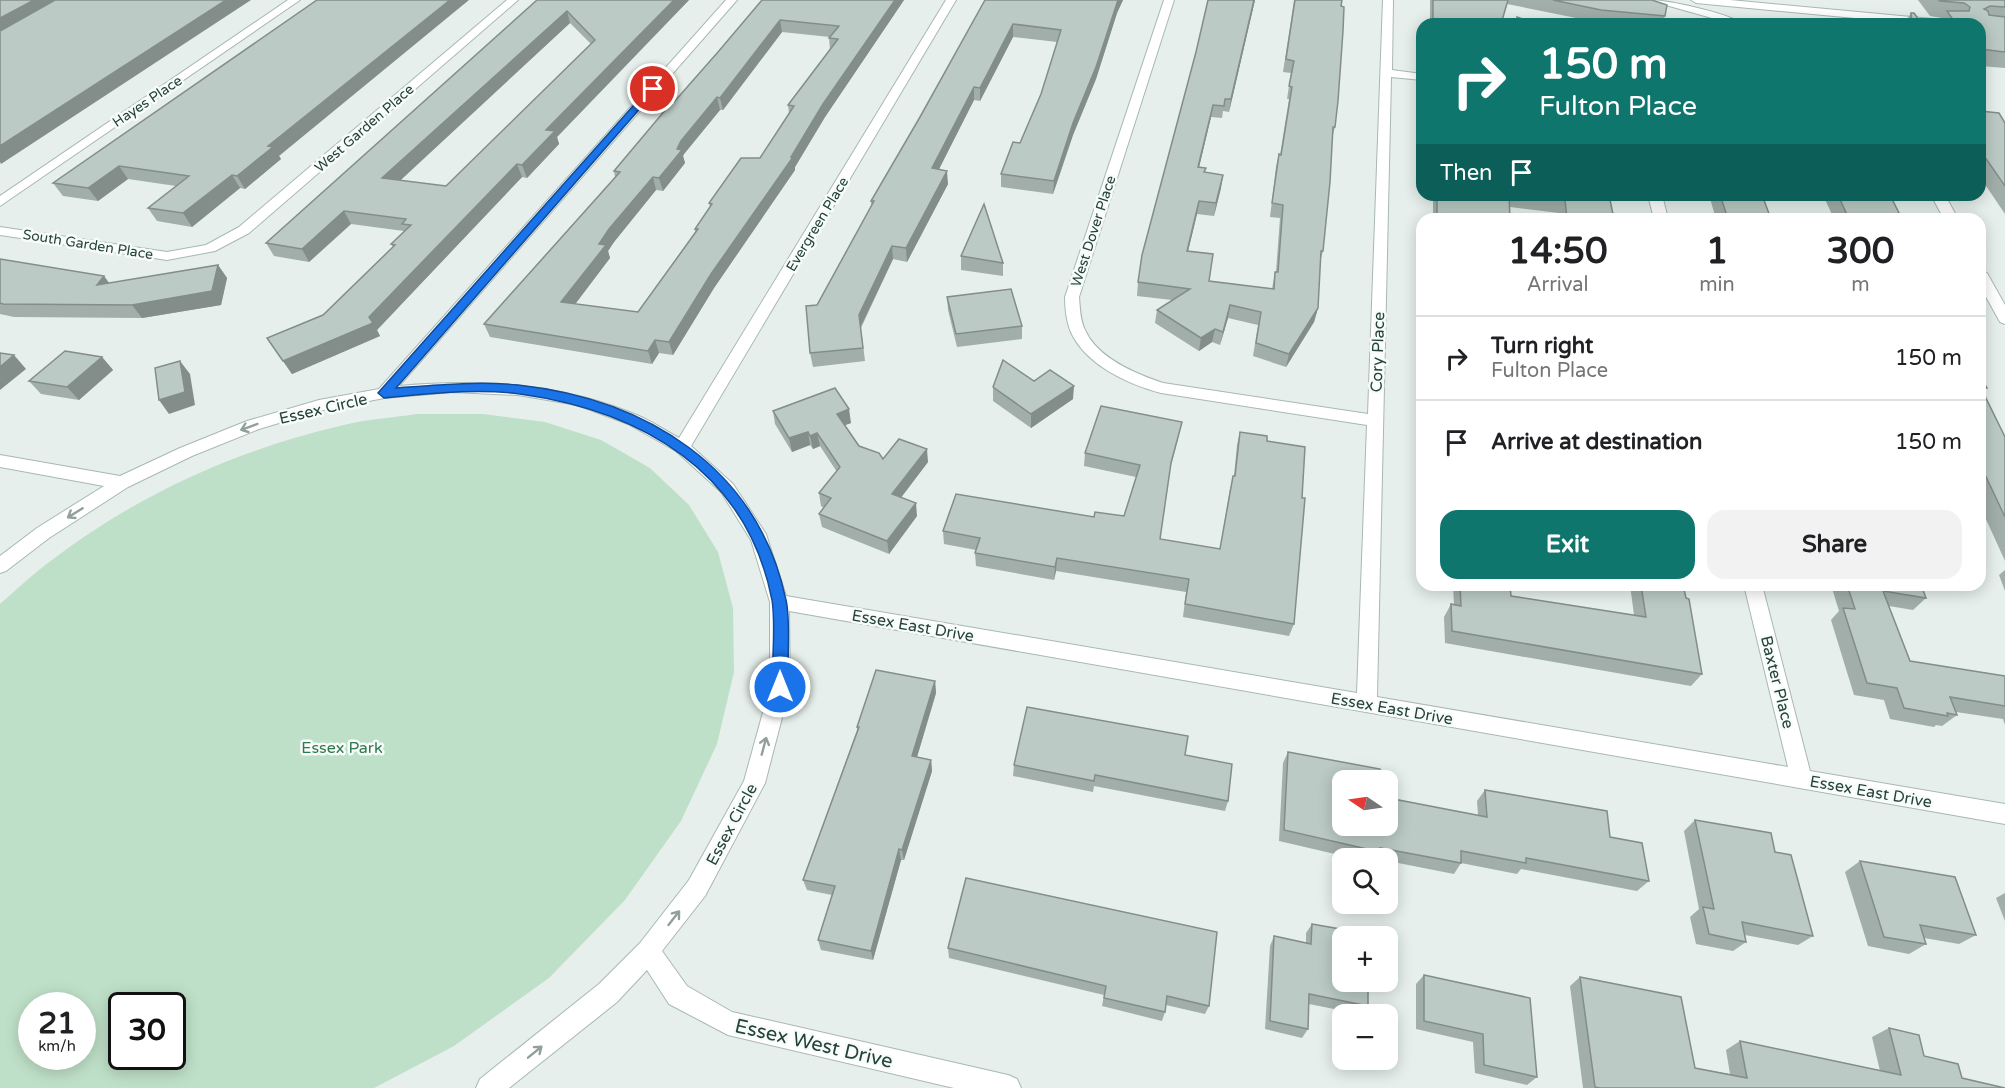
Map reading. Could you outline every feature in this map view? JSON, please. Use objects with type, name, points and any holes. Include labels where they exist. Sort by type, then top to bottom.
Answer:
[{"type":"street","name":"Hayes Place","points":[[0,202],[295,0]]},
{"type":"street","name":"West Garden Place","points":[[210,248],[244,230],[513,0]]},
{"type":"street","points":[[384,393],[732,0]]},
{"type":"street","name":"Evergreen Place","points":[[682,447],[951,0]]},
{"type":"street","name":"West Dover Place","points":[[1168,0],[1072,297],[1073,318],[1081,338],[1111,364],[1144,383],[1161,388],[1375,421]]},
{"type":"street","name":"Cory Place","points":[[1367,704],[1388,0]]},
{"type":"street","points":[[1696,0],[1885,18]]},
{"type":"street","points":[[1780,8],[1790,18]]},
{"type":"street","points":[[1386,73],[1416,76]]},
{"type":"street","name":"South Garden Place","points":[[0,231],[167,256],[210,248]]},
{"type":"street","points":[[1986,284],[2005,319]]},
{"type":"street","name":"Essex Circle","points":[[0,566],[43,533],[122,483],[186,452],[253,425],[320,406],[384,393],[453,387],[518,390],[579,400],[634,420],[682,447],[727,488],[760,539],[779,602],[780,687],[754,783],[697,888],[648,951],[608,993],[489,1088]]},
{"type":"street","points":[[0,461],[122,483]]},
{"type":"street","name":"Baxter Place","points":[[1755,591],[1802,779]]},
{"type":"street","name":"Essex East Drive","points":[[779,602],[2005,814]]},
{"type":"street","name":"Essex West Drive","points":[[648,951],[678,995],[728,1023],[1008,1088]]},
{"type":"lane","points":[[1652,0],[1721,18]]},
{"type":"green space","name":"Essex Park","points":[[416,414],[483,414],[545,422],[601,440],[650,468],[689,505],[718,552],[733,608],[734,672],[717,744],[681,821],[625,900],[549,978],[454,1046],[374,1088],[0,1088],[0,604],[39,570],[85,536],[154,495],[228,461],[266,447],[305,435],[371,420]]},
{"type":"building","points":[[0,0],[34,0],[0,18]]},
{"type":"building","points":[[55,0],[226,0],[0,146],[0,31]]},
{"type":"building","points":[[317,0],[450,0],[268,146],[273,147],[237,176],[232,175],[183,213],[148,208],[189,176],[119,166],[88,188],[53,183]]},
{"type":"building","points":[[537,0],[674,0],[546,130],[555,131],[522,165],[517,164],[369,317],[373,323],[283,361],[267,338],[323,315],[395,245],[391,244],[411,225],[402,224],[406,219],[344,211],[302,249],[266,243]],"holes":[[[567,11],[595,40],[446,186],[382,178]]]},
{"type":"building","points":[[762,0],[895,0],[823,104],[791,157],[793,157],[711,274],[669,342],[655,340],[648,351],[484,324],[620,172],[614,171]],"holes":[[[780,20],[839,26],[829,38],[838,39],[788,105],[794,106],[760,158],[741,158],[709,203],[712,204],[695,229],[698,229],[638,312],[561,302],[606,245],[599,244],[609,229],[653,177],[659,178],[682,150],[677,149],[681,141],[717,97],[720,98]]]},
{"type":"building","points":[[985,0],[1118,0],[1054,181],[1001,174],[1013,142],[1020,143],[1041,94],[1061,30],[1013,24],[980,88],[974,87],[932,168],[947,171],[906,248],[892,246],[859,315],[863,348],[810,353],[806,306],[817,305],[874,201],[871,201]]},
{"type":"building","points":[[1208,0],[1254,0],[1231,99],[1225,99],[1224,106],[1213,105],[1198,167],[1206,168],[1204,172],[1223,175],[1216,203],[1199,201],[1187,251],[1213,254],[1209,281],[1274,289],[1275,272],[1278,272],[1283,205],[1272,203],[1292,87],[1289,86],[1294,61],[1286,59],[1295,0],[1342,0],[1341,6],[1344,7],[1338,101],[1335,127],[1333,127],[1330,182],[1323,251],[1321,251],[1318,308],[1289,354],[1256,343],[1261,312],[1230,305],[1223,332],[1215,329],[1201,338],[1157,310],[1190,289],[1138,282],[1142,255]]},
{"type":"building","points":[[1433,0],[1508,0],[1503,18],[1433,18]]},
{"type":"building","points":[[1553,0],[1652,0],[1667,5],[1665,16],[1601,10]]},
{"type":"building","points":[[2005,0],[2005,7],[1990,6],[1984,9],[1989,15],[2005,17],[2005,52],[1986,50],[1986,18],[1952,18],[1947,11],[1969,11],[1970,7],[1964,3],[1940,1]]},
{"type":"building","points":[[1911,13],[1914,13],[1918,18],[1911,18]]},
{"type":"building","points":[[1986,112],[1999,113],[2005,123],[2005,186],[1986,159]]},
{"type":"building","points":[[1437,201],[1509,201],[1510,213],[1437,213]]},
{"type":"building","points":[[1565,201],[1610,201],[1613,213],[1566,213]]},
{"type":"building","points":[[1722,201],[1764,201],[1769,213],[1726,213]]},
{"type":"building","points":[[1841,201],[1893,201],[1899,213],[1846,213]]},
{"type":"building","points":[[984,204],[1003,263],[961,256]]},
{"type":"building","points":[[0,259],[104,276],[97,285],[218,265],[212,291],[132,305],[3,304],[0,303]]},
{"type":"building","points":[[1011,289],[1022,326],[956,334],[947,297]]},
{"type":"building","points":[[65,351],[102,357],[67,387],[29,381]]},
{"type":"building","points":[[0,353],[14,355],[0,367]]},
{"type":"building","points":[[1003,360],[1034,381],[1050,370],[1074,386],[1031,414],[993,387]]},
{"type":"building","points":[[180,361],[185,392],[159,400],[155,368]]},
{"type":"building","points":[[835,388],[849,409],[837,414],[859,446],[879,453],[883,459],[899,439],[927,449],[892,494],[916,503],[887,541],[819,514],[831,498],[819,493],[840,467],[817,433],[810,436],[808,432],[789,438],[773,411]]},
{"type":"building","points":[[1986,398],[2005,437],[2005,517],[1986,477]]},
{"type":"building","points":[[1101,406],[1182,422],[1171,463],[1160,539],[1220,549],[1233,476],[1235,476],[1240,432],[1267,436],[1267,441],[1305,447],[1302,498],[1305,498],[1294,624],[1185,604],[1189,579],[1057,558],[1055,567],[975,553],[980,538],[943,531],[956,494],[1094,517],[1095,512],[1124,516],[1140,465],[1085,453]]},
{"type":"building","points":[[1460,591],[1511,591],[1511,596],[1646,617],[1642,591],[1684,591],[1686,598],[1689,599],[1702,674],[1452,631],[1451,604],[1461,606]]},
{"type":"building","points":[[1849,591],[1883,591],[1910,661],[2005,676],[2005,706],[1950,697],[1957,715],[1947,713],[1948,716],[1904,708],[1897,688],[1867,683],[1843,608],[1855,609]]},
{"type":"building","points":[[1883,591],[1923,591],[1926,598]]},
{"type":"building","points":[[876,670],[935,681],[912,756],[931,760],[902,850],[899,849],[871,951],[818,940],[835,886],[803,880],[859,727],[857,727]]},
{"type":"building","points":[[1027,707],[1188,736],[1185,755],[1232,764],[1228,801],[1095,775],[1094,781],[1014,765]]},
{"type":"building","points":[[1288,752],[1380,769],[1332,770],[1332,836],[1398,836],[1398,800],[1487,817],[1485,790],[1607,811],[1610,837],[1642,843],[1649,881],[1526,858],[1526,863],[1461,851],[1461,863],[1398,851],[1398,848],[1363,848],[1284,830]]},
{"type":"building","points":[[1695,820],[1771,833],[1775,852],[1791,855],[1813,936],[1742,922],[1746,942],[1709,934],[1703,907],[1714,909]]},
{"type":"building","points":[[1860,861],[1955,877],[1976,935],[1920,925],[1926,944],[1884,937]]},
{"type":"building","points":[[966,878],[1217,932],[1209,1006],[1167,996],[1165,1012],[1104,998],[1106,986],[948,948]]},
{"type":"building","points":[[1312,924],[1332,928],[1332,992],[1368,992],[1368,1004],[1309,994],[1308,1029],[1270,1021],[1274,936],[1311,944]]},
{"type":"building","points":[[1424,975],[1530,998],[1537,1077],[1484,1065],[1483,1034],[1424,1021]]},
{"type":"building","points":[[1580,977],[1681,997],[1695,1068],[1747,1078],[1740,1041],[1901,1075],[1889,1028],[1919,1035],[1924,1056],[1958,1064],[1962,1078],[2005,1088],[1595,1087]]},
{"type":"route","points":[[653,89],[384,393],[453,387],[518,390],[579,400],[634,420],[682,447],[727,488],[760,539],[779,602],[780,687]]}]
